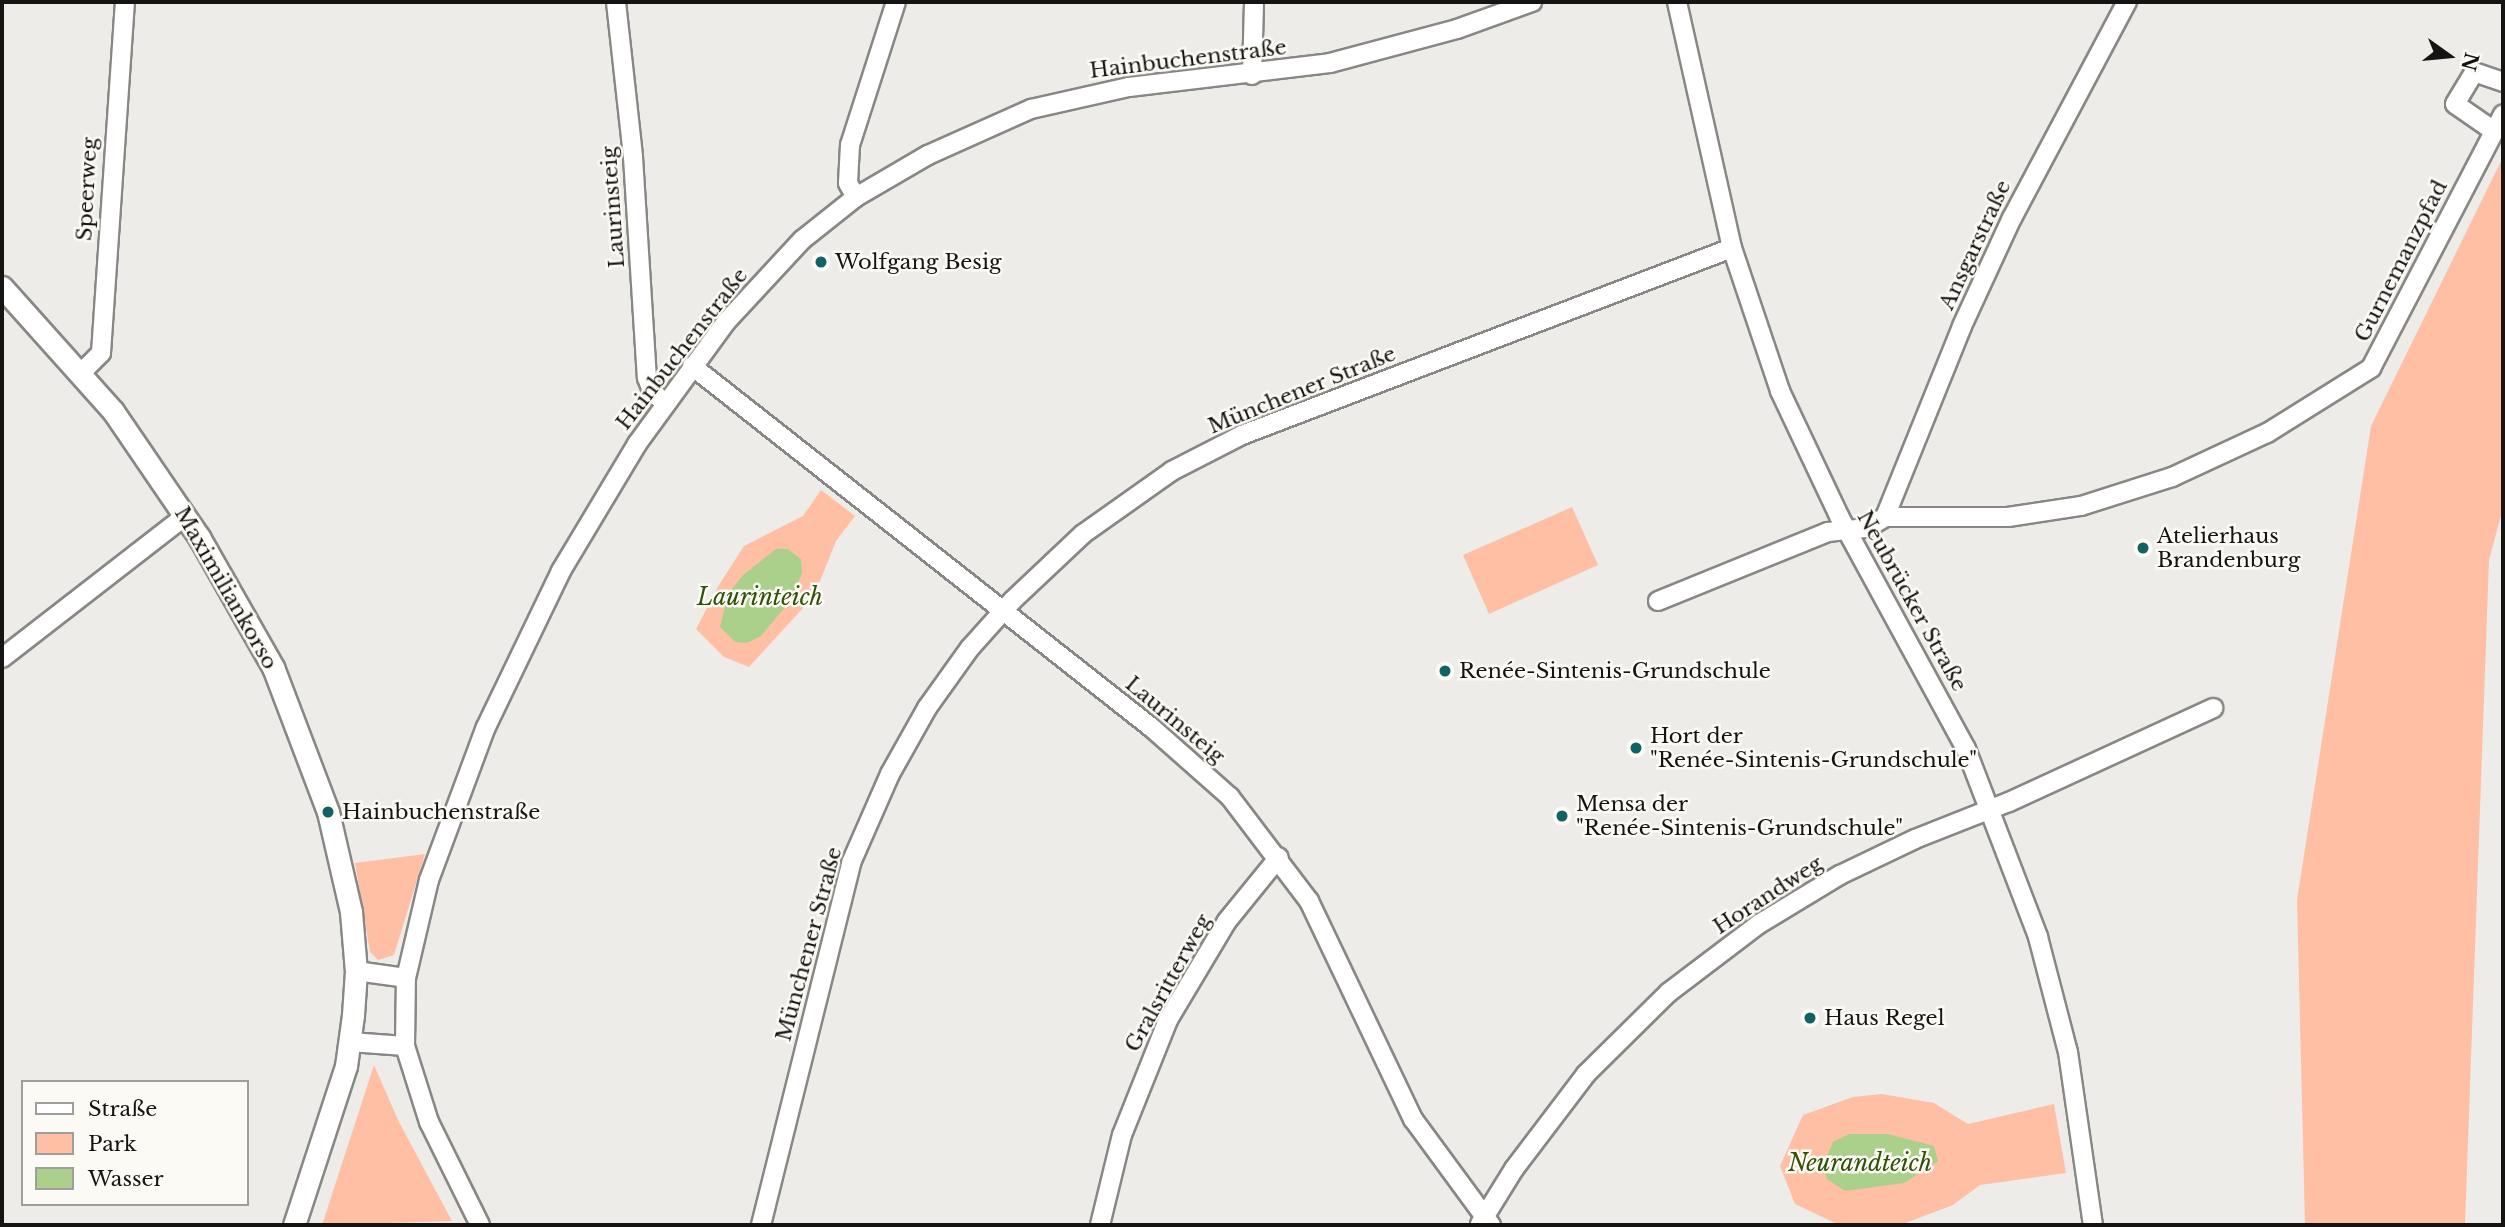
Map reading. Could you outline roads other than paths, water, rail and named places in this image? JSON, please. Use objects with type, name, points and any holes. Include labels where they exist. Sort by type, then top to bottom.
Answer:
[{"type":"street","name":"Speerweg","points":[[82,372],[101,353],[125,2]]},
{"type":"street","name":"Laurinsteig","points":[[616,2],[633,157],[647,378],[653,393],[666,402]]},
{"type":"street","points":[[856,197],[848,183],[850,145],[896,2]]},
{"type":"street","points":[[1252,75],[1254,2]]},
{"type":"street","name":"Hainbuchenstraße","points":[[480,1225],[429,1122],[405,1046],[406,978],[442,839],[522,647],[611,484],[692,366],[802,240],[856,197],[928,155],[1031,109],[1129,86],[1252,75],[1390,48],[1532,2]]},
{"type":"street","name":"Neubrücker Straße","points":[[1677,2],[1732,248],[1780,391],[1847,531],[1938,692],[1992,808],[2038,937],[2068,1052],[2094,1225]]},
{"type":"street","name":"Ansgarstraße","points":[[1885,517],[1962,326],[2012,218],[2127,2]]},
{"type":"street","points":[[2494,131],[2455,104],[2474,72],[2503,82]]},
{"type":"street","name":"Gurnemanzpfad","points":[[1658,601],[1828,532],[1867,528],[1885,517],[2008,517],[2081,506],[2138,490],[2267,433],[2371,368],[2503,114]]},
{"type":"street","name":"Münchener Straße","points":[[761,1225],[851,863],[890,774],[927,708],[1004,610],[1083,534],[1171,471],[1242,435],[1732,248]]},
{"type":"street","name":"Maximiliankorso","points":[[2,287],[82,372],[185,516],[273,667],[306,750],[339,860],[351,912],[356,971],[350,1042],[294,1225]]},
{"type":"street","name":"Laurinsteig","points":[[692,366],[1004,610],[1189,759],[1230,797],[1279,857],[1334,946],[1385,1067],[1413,1119],[1485,1222]]},
{"type":"street","points":[[2,658],[185,516]]},
{"type":"street","name":"Horandweg","points":[[1485,1222],[1564,1100],[1668,993],[1759,924],[1840,875],[2213,708]]},
{"type":"street","name":"Gralsritterweg","points":[[1100,1225],[1122,1135],[1168,1020],[1207,951],[1279,857]]},
{"type":"street","points":[[356,971],[406,978]]},
{"type":"street","points":[[350,1042],[405,1046]]},
{"type":"water","name":"Laurinteich","points":[[776,549],[788,549],[801,559],[802,573],[791,600],[761,636],[747,643],[735,642],[720,627],[728,594],[743,575]]},
{"type":"water","name":"Neurandteich","points":[[1849,1134],[1888,1134],[1934,1146],[1938,1161],[1904,1183],[1845,1191],[1827,1179],[1823,1166],[1833,1142]]},
{"type":"place","name":"Wolfgang Besig","points":[[821,262]]},
{"type":"place","name":"Atelierhaus Brandenburg","points":[[2143,548]]},
{"type":"place","name":"Renée-Sintenis-Grundschule","points":[[1445,671]]},
{"type":"place","name":"Hort der \"Renée-Sintenis-Grundschule\"","points":[[1636,748]]},
{"type":"place","name":"Hainbuchenstraße","points":[[328,812]]},
{"type":"place","name":"Mensa der \"Renée-Sintenis-Grundschule\"","points":[[1562,816]]},
{"type":"place","name":"Haus Regel","points":[[1810,1018]]}]
